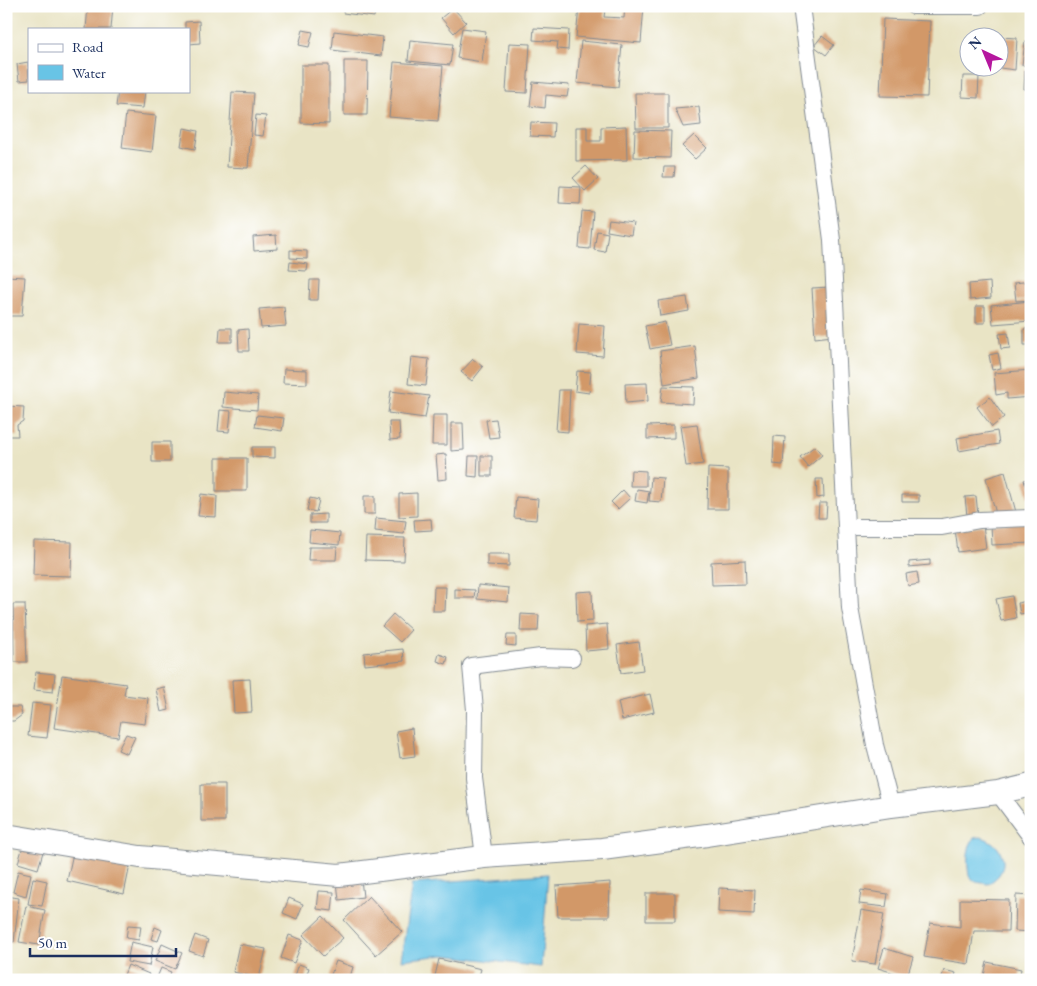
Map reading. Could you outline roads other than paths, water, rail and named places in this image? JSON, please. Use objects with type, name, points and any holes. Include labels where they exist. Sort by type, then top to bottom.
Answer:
[{"type":"main road","points":[[6,835],[140,857],[339,875],[484,857],[602,849],[707,835],[891,806],[998,793],[1031,785]]},
{"type":"street","points":[[801,6],[832,240],[850,608],[875,745],[891,806]]},
{"type":"street","points":[[913,6],[980,6]]},
{"type":"street","points":[[846,527],[942,527],[980,520],[1031,518]]},
{"type":"street","points":[[484,857],[474,778],[475,710],[471,666],[541,657],[572,658]]},
{"type":"street","points":[[998,793],[1031,837]]},
{"type":"water","points":[[980,837],[997,846],[1002,857],[1002,870],[988,884],[976,882],[969,876],[968,852],[974,838]]},
{"type":"water","points":[[548,874],[541,967],[444,955],[401,960],[412,884]]}]
